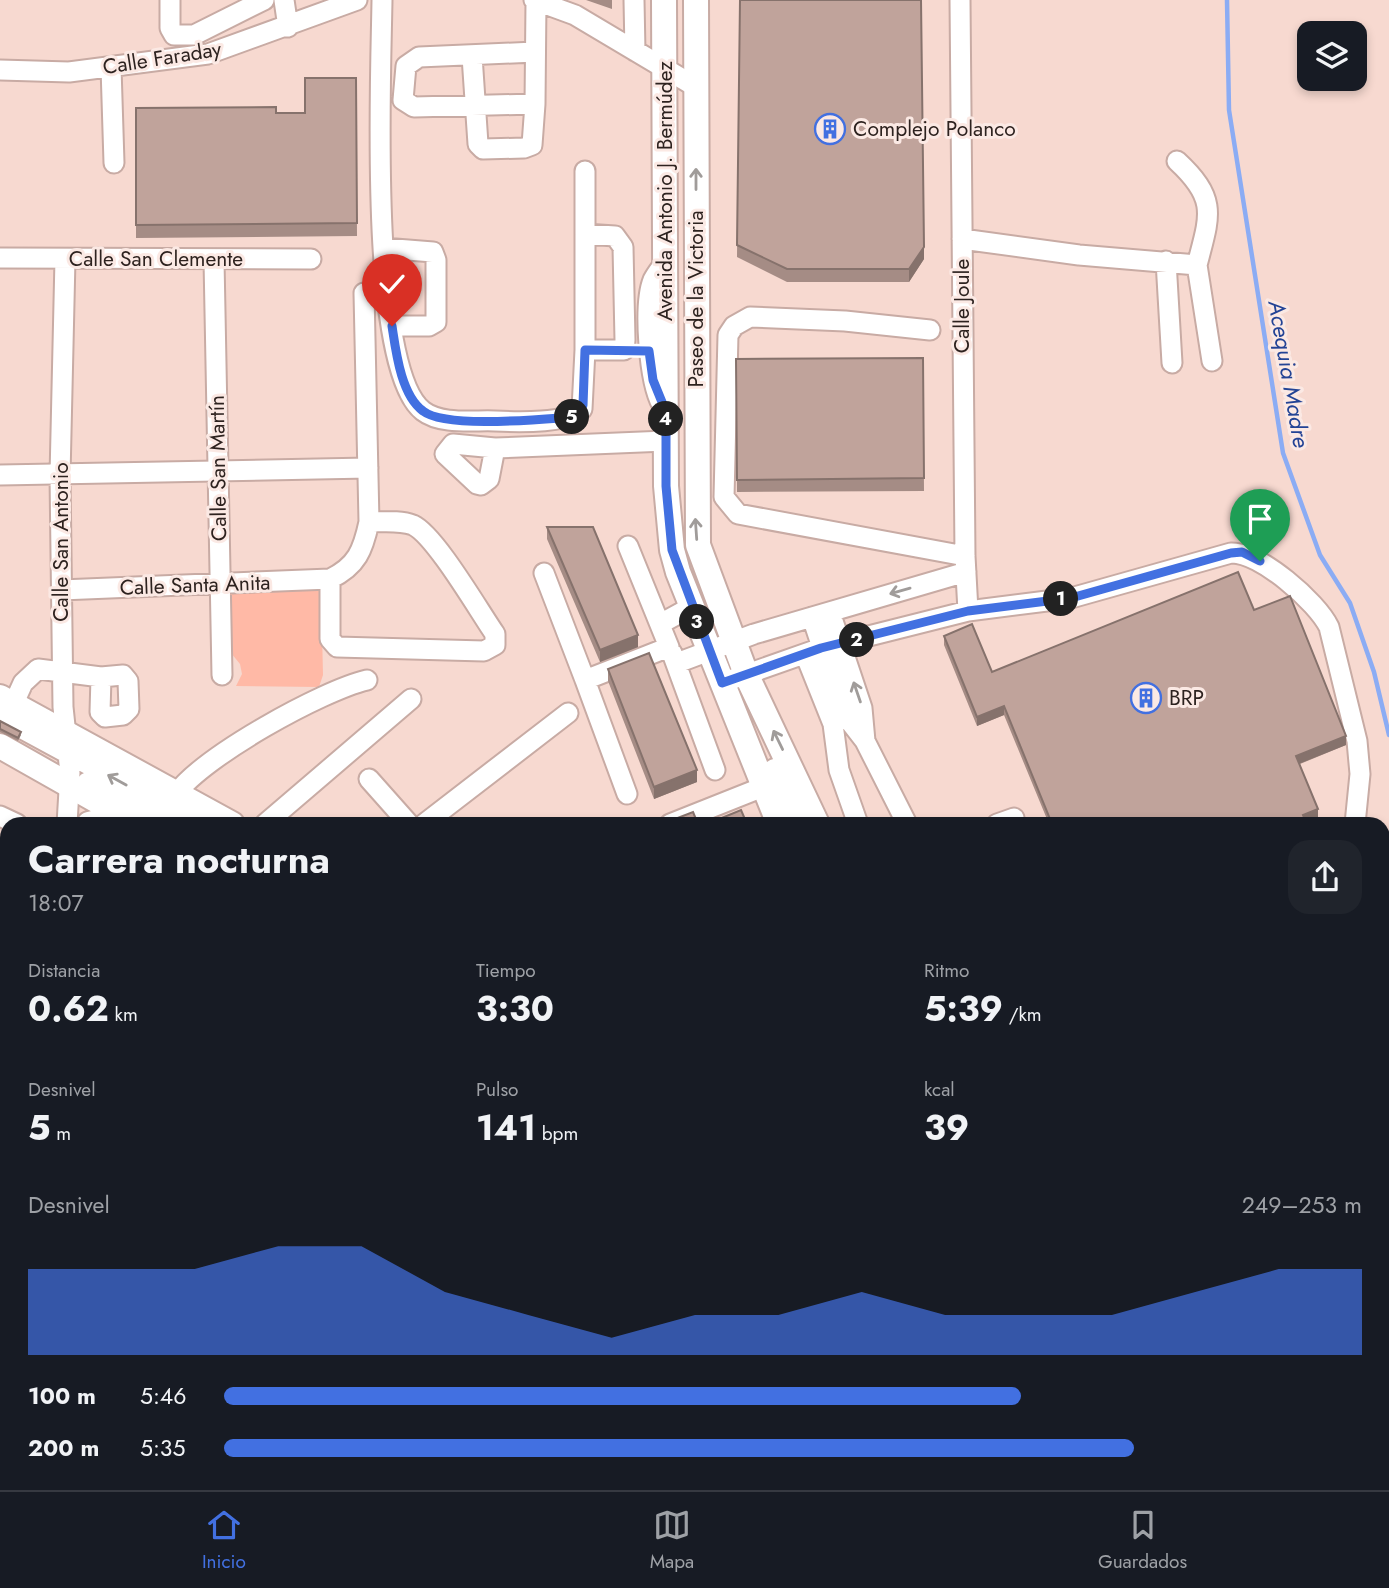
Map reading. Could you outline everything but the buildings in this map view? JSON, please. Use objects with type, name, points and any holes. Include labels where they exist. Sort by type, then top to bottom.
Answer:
[{"type":"main road","name":"Paseo de la Victoria","points":[[696,0],[696,528],[701,561],[746,674],[814,817]]},
{"type":"main road","name":"Avenida Antonio J. Bermúdez","points":[[664,3],[666,441],[672,550],[691,607],[776,817]]},
{"type":"main road","points":[[4,706],[69,761],[128,817]]},
{"type":"main road","points":[[746,740],[773,768],[796,817]]},
{"type":"main road","points":[[0,747],[69,761],[176,794],[219,817]]},
{"type":"main road","points":[[807,799],[821,817]]},
{"type":"street","points":[[170,0],[170,28],[174,35],[182,37],[194,35],[264,0]]},
{"type":"street","points":[[284,0],[288,27]]},
{"type":"street","name":"Calle Faraday","points":[[0,69],[69,72],[208,54],[357,0]]},
{"type":"street","points":[[382,0],[380,208],[383,248],[392,326],[409,392],[422,411],[437,418],[511,421],[573,417],[583,405],[585,171]]},
{"type":"street","points":[[472,56],[478,144],[483,149],[524,148],[531,145],[535,104],[535,0],[575,15],[696,88]]},
{"type":"street","name":"Calle Joule","points":[[960,0],[965,564],[968,611]]},
{"type":"street","points":[[635,51],[634,2],[664,3]]},
{"type":"street","points":[[535,52],[419,57],[406,66],[403,100],[414,107],[535,104]]},
{"type":"street","points":[[111,68],[114,163]]},
{"type":"street","points":[[1177,161],[1199,181],[1207,200],[1207,225],[1197,265],[1212,361]]},
{"type":"street","points":[[585,234],[615,236],[623,247],[624,350]]},
{"type":"street","points":[[962,239],[1079,255],[1197,265]]},
{"type":"street","points":[[383,248],[426,249],[433,252],[436,260],[436,322],[429,326],[392,326]]},
{"type":"street","name":"Calle San Clemente","points":[[0,258],[311,259]]},
{"type":"street","name":"Calle San Antonio","points":[[65,259],[60,476],[63,673],[69,761],[67,817]]},
{"type":"street","name":"Calle San Martín","points":[[214,260],[222,676]]},
{"type":"street","points":[[1166,261],[1172,363]]},
{"type":"street","points":[[665,262],[652,281],[649,351],[653,380],[666,412]]},
{"type":"street","points":[[364,293],[369,522],[360,555],[353,565],[330,579],[330,639],[343,649],[484,651],[495,645],[495,634],[428,537],[412,525],[402,522],[369,522]]},
{"type":"street","points":[[930,330],[845,321],[750,317],[734,326],[728,335],[724,497],[738,514],[965,564]]},
{"type":"street","points":[[585,350],[649,351]]},
{"type":"street","points":[[495,448],[666,441]]},
{"type":"street","points":[[0,475],[219,473],[368,468]]},
{"type":"street","points":[[628,546],[673,655],[715,770]]},
{"type":"street","points":[[722,683],[814,651],[968,611],[1071,598],[1242,552],[1260,561],[1320,611],[1326,620],[1336,650],[1357,741],[1360,774],[1355,817]]},
{"type":"street","points":[[585,680],[673,655],[709,652],[733,641],[821,615],[965,564]]},
{"type":"street","points":[[544,573],[627,794]]},
{"type":"street","name":"Calle Santa Anita","points":[[61,590],[330,579]]},
{"type":"street","points":[[660,624],[691,607]]},
{"type":"street","points":[[821,615],[814,651],[827,775],[845,817]]},
{"type":"street","points":[[814,651],[844,714],[865,741],[903,817]]},
{"type":"street","points":[[814,651],[833,724],[839,770],[856,817]]},
{"type":"street","points":[[4,706],[31,672],[38,669],[101,677]]},
{"type":"street","points":[[176,794],[198,773],[304,704],[343,685],[367,680]]},
{"type":"street","points":[[273,817],[411,699]]},
{"type":"street","points":[[433,817],[568,713]]},
{"type":"street","points":[[0,735],[69,761],[184,817]]},
{"type":"street","points":[[69,761],[158,817]]},
{"type":"street","points":[[369,779],[403,817]]},
{"type":"street","points":[[688,817],[763,787]]},
{"type":"shaded area","points":[[321,589],[323,675],[319,687],[236,686],[242,674],[240,664],[231,653],[229,592]]},
{"type":"waterway","name":"Acequia Madre","points":[[1227,0],[1229,110],[1283,453],[1320,555],[1350,603],[1374,672],[1389,735]]},
{"type":"place","name":"Complejo Polanco","points":[[830,129]]},
{"type":"place","name":"BRP","points":[[1146,698]]},
{"type":"route","points":[[392,326],[403,378],[409,392],[422,411],[437,418],[511,421],[573,417],[583,405],[585,350],[649,351],[657,395],[666,412],[666,486],[672,550],[691,607],[722,683],[821,648],[968,611],[1071,598],[1231,553],[1242,552],[1260,561]]}]
